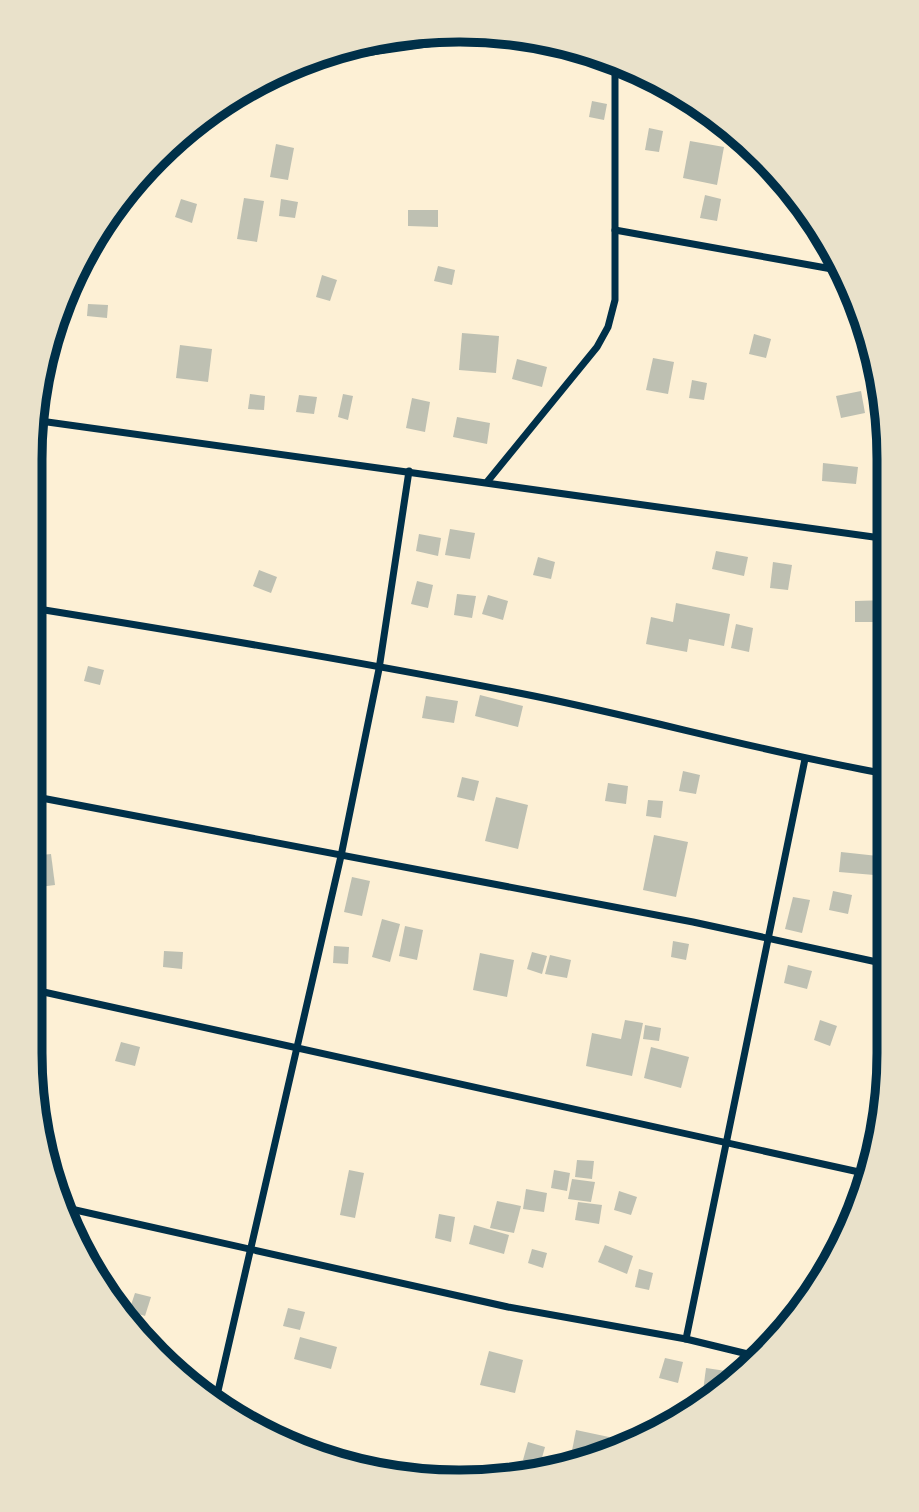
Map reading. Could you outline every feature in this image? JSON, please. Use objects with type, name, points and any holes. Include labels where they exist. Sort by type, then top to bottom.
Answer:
[{"type":"street","points":[[364,53],[435,43]]},
{"type":"street","points":[[487,482],[597,347],[608,327],[614,300],[615,72]]},
{"type":"street","points":[[615,230],[831,269]]},
{"type":"street","points":[[44,422],[877,537]]},
{"type":"street","points":[[218,1393],[341,856],[379,669],[409,471]]},
{"type":"street","points":[[42,610],[247,643],[535,696],[805,759],[877,772]]},
{"type":"street","points":[[686,1339],[805,759]]},
{"type":"street","points":[[42,798],[877,962]]},
{"type":"street","points":[[42,992],[860,1172]]},
{"type":"street","points":[[73,1210],[251,1247],[508,1307],[686,1339],[748,1354]]},
{"type":"building","points":[[592,101],[607,104],[604,120],[589,117]]},
{"type":"building","points":[[649,128],[663,131],[659,152],[645,150]]},
{"type":"building","points":[[690,141],[724,147],[717,185],[683,178]]},
{"type":"building","points":[[276,144],[294,148],[288,180],[270,177]]},
{"type":"building","points":[[705,195],[721,199],[717,221],[700,218]]},
{"type":"building","points":[[244,198],[264,201],[257,242],[237,239]]},
{"type":"building","points":[[181,199],[197,204],[192,223],[175,217]]},
{"type":"building","points":[[281,199],[298,202],[295,218],[279,216]]},
{"type":"building","points":[[408,210],[438,210],[438,227],[408,226]]},
{"type":"building","points":[[438,266],[455,270],[452,285],[434,281]]},
{"type":"building","points":[[322,275],[337,280],[330,301],[316,297]]},
{"type":"building","points":[[88,304],[108,305],[107,318],[87,316]]},
{"type":"building","points":[[462,333],[499,336],[496,373],[459,370]]},
{"type":"building","points":[[754,334],[771,339],[766,358],[749,354]]},
{"type":"building","points":[[180,345],[212,349],[208,382],[176,378]]},
{"type":"building","points":[[653,358],[674,362],[668,394],[646,390]]},
{"type":"building","points":[[517,359],[547,367],[542,387],[512,379]]},
{"type":"building","points":[[692,380],[707,383],[704,400],[689,398]]},
{"type":"building","points":[[861,391],[865,413],[841,418],[836,396]]},
{"type":"building","points":[[250,394],[265,396],[264,410],[248,409]]},
{"type":"building","points":[[343,394],[353,396],[348,420],[338,417]]},
{"type":"building","points":[[299,395],[317,397],[314,414],[296,412]]},
{"type":"building","points":[[412,398],[430,402],[425,432],[406,428]]},
{"type":"building","points":[[457,417],[490,423],[487,444],[453,437]]},
{"type":"building","points":[[823,463],[858,467],[856,484],[822,481]]},
{"type":"building","points":[[450,529],[475,533],[470,559],[445,555]]},
{"type":"building","points":[[419,534],[441,538],[438,556],[416,551]]},
{"type":"building","points":[[716,551],[748,557],[744,576],[712,569]]},
{"type":"building","points":[[538,557],[555,562],[551,579],[533,575]]},
{"type":"building","points":[[773,562],[792,565],[788,590],[770,588]]},
{"type":"building","points":[[259,570],[277,577],[271,593],[253,586]]},
{"type":"building","points":[[417,581],[433,585],[428,608],[411,604]]},
{"type":"building","points":[[457,594],[476,596],[472,618],[454,615]]},
{"type":"building","points":[[488,595],[508,601],[503,620],[482,614]]},
{"type":"building","points":[[877,600],[877,622],[855,622],[855,601]]},
{"type":"building","points":[[676,603],[730,614],[724,646],[689,639],[687,652],[646,644],[651,617],[673,622]]},
{"type":"building","points":[[736,624],[753,628],[749,652],[731,648]]},
{"type":"building","points":[[88,666],[104,670],[100,685],[84,681]]},
{"type":"building","points":[[480,695],[523,706],[518,727],[475,716]]},
{"type":"building","points":[[426,696],[458,701],[454,723],[422,718]]},
{"type":"building","points":[[683,771],[700,775],[696,794],[679,791]]},
{"type":"building","points":[[462,777],[479,781],[474,801],[457,797]]},
{"type":"building","points":[[608,783],[628,786],[626,804],[605,801]]},
{"type":"building","points":[[496,797],[528,805],[518,849],[485,841]]},
{"type":"building","points":[[648,800],[663,801],[661,818],[646,816]]},
{"type":"building","points":[[654,835],[688,842],[676,897],[643,890]]},
{"type":"building","points":[[841,852],[877,856],[877,875],[839,872]]},
{"type":"building","points":[[51,854],[55,885],[42,887],[42,855]]},
{"type":"building","points":[[352,877],[370,881],[362,916],[344,912]]},
{"type":"building","points":[[833,891],[852,895],[848,914],[829,910]]},
{"type":"building","points":[[793,897],[810,900],[802,933],[785,929]]},
{"type":"building","points":[[382,919],[400,924],[390,962],[372,957]]},
{"type":"building","points":[[405,926],[423,930],[417,960],[399,956]]},
{"type":"building","points":[[673,941],[689,944],[686,960],[671,957]]},
{"type":"building","points":[[334,946],[349,947],[348,964],[333,963]]},
{"type":"building","points":[[164,951],[183,952],[182,969],[163,967]]},
{"type":"building","points":[[532,952],[547,956],[542,974],[527,969]]},
{"type":"building","points":[[480,953],[514,960],[507,997],[473,990]]},
{"type":"building","points":[[550,955],[571,960],[567,978],[545,974]]},
{"type":"building","points":[[788,965],[812,971],[807,989],[784,983]]},
{"type":"building","points":[[625,1020],[643,1023],[632,1076],[586,1066],[592,1033],[621,1039]]},
{"type":"building","points":[[820,1020],[837,1026],[830,1046],[814,1040]]},
{"type":"building","points":[[645,1025],[661,1028],[659,1041],[643,1039]]},
{"type":"building","points":[[121,1042],[140,1047],[135,1066],[115,1061]]},
{"type":"building","points":[[651,1047],[689,1057],[681,1088],[644,1078]]},
{"type":"building","points":[[577,1160],[594,1161],[592,1179],[575,1177]]},
{"type":"building","points":[[349,1170],[364,1173],[355,1218],[340,1215]]},
{"type":"building","points":[[554,1170],[570,1173],[567,1191],[551,1188]]},
{"type":"building","points":[[572,1179],[595,1182],[591,1202],[568,1199]]},
{"type":"building","points":[[526,1189],[547,1193],[544,1212],[523,1209]]},
{"type":"building","points":[[619,1191],[637,1197],[631,1215],[614,1210]]},
{"type":"building","points":[[497,1201],[521,1206],[514,1233],[490,1228]]},
{"type":"building","points":[[578,1202],[602,1205],[599,1224],[575,1220]]},
{"type":"building","points":[[439,1214],[455,1217],[451,1242],[435,1238]]},
{"type":"building","points":[[474,1225],[509,1235],[504,1254],[469,1244]]},
{"type":"building","points":[[605,1245],[633,1256],[627,1274],[598,1262]]},
{"type":"building","points":[[532,1249],[547,1253],[543,1268],[528,1263]]},
{"type":"building","points":[[639,1269],[653,1273],[649,1290],[635,1287]]},
{"type":"building","points":[[135,1293],[151,1297],[145,1316],[130,1309]]},
{"type":"building","points":[[288,1308],[305,1312],[300,1330],[283,1326]]},
{"type":"building","points":[[300,1337],[337,1347],[331,1369],[294,1359]]},
{"type":"building","points":[[489,1351],[523,1360],[515,1393],[480,1385]]},
{"type":"building","points":[[665,1358],[683,1362],[678,1383],[659,1378]]},
{"type":"building","points":[[706,1368],[726,1371],[726,1374],[703,1391]]},
{"type":"building","points":[[576,1430],[609,1437],[608,1442],[571,1455]]},
{"type":"building","points":[[528,1442],[545,1447],[541,1462],[523,1460]]}]
